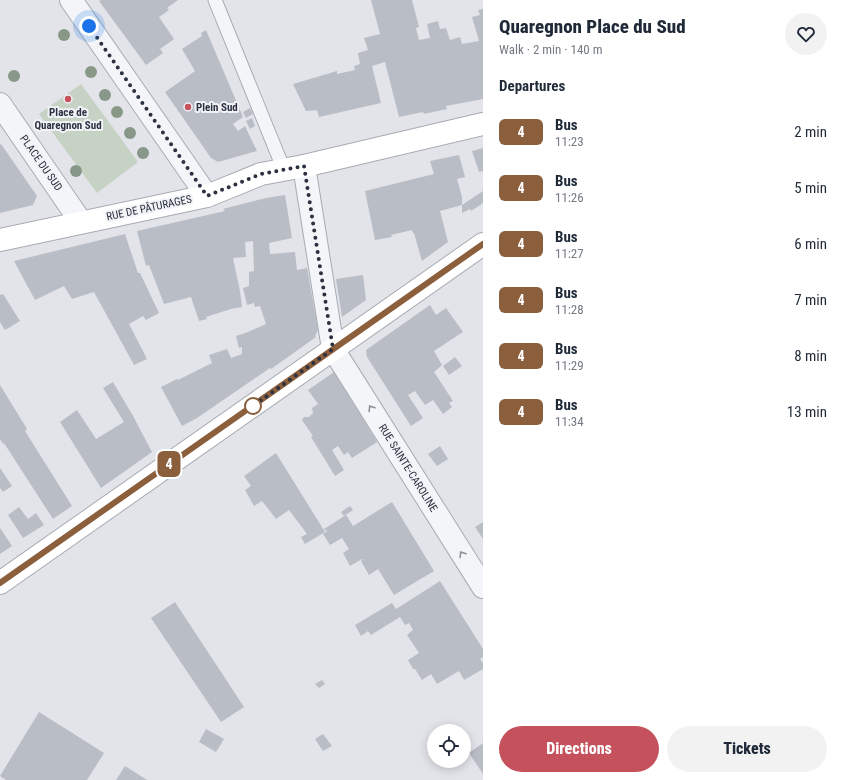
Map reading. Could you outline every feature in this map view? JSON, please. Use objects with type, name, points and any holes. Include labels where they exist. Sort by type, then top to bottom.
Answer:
[{"type":"street","points":[[71,0],[207,196]]},
{"type":"street","name":"PLACE DU SUD","points":[[0,104],[81,222]]},
{"type":"street","name":"RUE DE PÂTURAGES","points":[[0,240],[207,196],[261,174],[294,168],[483,124]]},
{"type":"street","points":[[294,168],[333,349]]},
{"type":"street","points":[[0,583],[483,244]]},
{"type":"street","name":"RUE SAINTE-CAROLINE","points":[[333,349],[483,587]]},
{"type":"lane","points":[[216,0],[294,168]]},
{"type":"green space","points":[[81,84],[138,162],[97,193],[39,114]]},
{"type":"building","points":[[178,0],[167,8],[169,10],[159,17],[174,39],[160,49],[163,53],[146,65],[99,1]]},
{"type":"building","points":[[371,0],[412,0],[419,27],[416,28],[419,40],[430,38],[427,24],[438,21],[440,29],[446,28],[450,40],[460,37],[462,44],[479,41],[472,17],[480,15],[478,10],[483,9],[483,99],[446,106],[447,109],[424,114],[423,112],[399,117],[385,62],[372,66],[381,103],[319,117],[317,110],[306,111],[293,84],[337,71],[337,74],[355,70],[354,66],[360,64],[358,53],[368,50],[364,38],[380,34]]},
{"type":"building","points":[[206,30],[243,117],[233,124],[238,131],[245,126],[257,151],[218,162],[211,158],[165,92],[195,71],[182,49],[202,36],[201,33]]},
{"type":"building","points":[[250,108],[253,114],[246,118],[243,112]]},
{"type":"building","points":[[252,118],[255,126],[250,129],[246,121]]},
{"type":"building","points":[[1,144],[37,196],[33,205],[0,213],[0,145]]},
{"type":"building","points":[[483,148],[483,171],[479,172],[472,151]]},
{"type":"building","points":[[459,155],[465,177],[457,179],[462,197],[462,205],[440,211],[448,242],[422,261],[412,230],[391,235],[392,237],[375,240],[365,191],[434,174],[430,161]]},
{"type":"building","points":[[483,191],[483,203],[471,211],[470,209],[462,213],[462,205]]},
{"type":"building","points":[[285,195],[292,238],[269,243],[270,254],[295,252],[297,270],[307,268],[318,330],[315,336],[316,337],[271,369],[270,368],[197,418],[182,426],[161,387],[212,363],[209,355],[227,349],[231,358],[242,354],[242,347],[239,348],[236,336],[266,324],[260,306],[255,307],[254,303],[247,305],[243,288],[249,286],[249,272],[254,271],[253,241],[245,242],[246,257],[233,258],[242,307],[206,317],[207,319],[199,321],[191,297],[164,304],[149,265],[146,266],[137,231],[225,211],[223,209],[266,198]]},
{"type":"building","points":[[125,234],[138,273],[140,273],[159,313],[146,320],[143,316],[129,324],[147,359],[134,365],[94,292],[72,299],[64,286],[35,300],[14,261]]},
{"type":"building","points":[[363,275],[366,300],[342,317],[336,279]]},
{"type":"building","points":[[3,294],[20,321],[5,330],[0,322],[0,295]]},
{"type":"building","points":[[430,305],[436,315],[446,308],[463,332],[434,351],[442,365],[434,372],[453,401],[449,403],[452,407],[443,414],[433,400],[425,405],[415,391],[408,395],[423,418],[411,426],[367,357],[366,350]]},
{"type":"building","points":[[455,357],[462,366],[449,375],[443,366]]},
{"type":"building","points":[[334,372],[377,442],[352,458],[348,452],[344,455],[338,446],[332,450],[344,470],[335,476],[311,437],[313,436],[302,420],[304,417],[309,417],[313,413],[312,408],[318,404],[308,390]]},
{"type":"building","points":[[113,382],[152,452],[101,488],[60,422],[77,410],[96,439],[124,422],[103,388]]},
{"type":"building","points":[[0,385],[27,429],[25,431],[72,506],[53,519],[0,439]]},
{"type":"building","points":[[440,446],[448,459],[437,466],[428,454]]},
{"type":"building","points":[[276,453],[325,532],[305,544],[301,537],[307,534],[289,510],[276,519],[262,501],[254,506],[245,490],[251,486],[244,476]]},
{"type":"building","points":[[0,468],[12,486],[3,492],[0,488]]},
{"type":"building","points":[[392,502],[434,571],[394,595],[378,569],[369,575],[361,561],[363,559],[350,566],[343,553],[349,549],[342,538],[330,545],[323,534],[328,530],[326,531],[324,529],[346,515],[353,526]]},
{"type":"building","points":[[350,506],[353,510],[344,516],[341,512]]},
{"type":"building","points":[[19,507],[28,519],[36,513],[44,525],[23,538],[8,515]]},
{"type":"building","points":[[483,522],[483,539],[475,527]]},
{"type":"building","points":[[0,528],[12,546],[0,554]]},
{"type":"building","points":[[440,581],[483,649],[483,657],[480,659],[483,663],[483,669],[464,680],[459,671],[437,684],[431,674],[422,680],[408,660],[419,653],[407,635],[413,630],[409,623],[405,625],[400,617],[371,635],[368,631],[361,636],[355,625],[392,603],[396,609]]},
{"type":"building","points":[[175,602],[244,707],[221,722],[151,618]]},
{"type":"building","points":[[322,680],[325,684],[319,688],[315,684]]},
{"type":"building","points":[[39,712],[104,753],[87,780],[6,780],[0,776]]},
{"type":"building","points":[[206,729],[224,739],[216,752],[199,742]]},
{"type":"building","points":[[323,734],[332,746],[323,751],[315,739]]},
{"type":"building","points":[[483,743],[483,774],[471,756],[471,752]]},
{"type":"building","points":[[125,766],[147,780],[116,780]]},
{"type":"bus line","name":"4","points":[[0,583],[483,244]]},
{"type":"place","name":"Place de Quaregnon Sud","points":[[68,99]]},
{"type":"place","name":"Plein Sud","points":[[188,107]]},
{"type":"route","points":[[89,26],[207,196],[261,174],[304,166],[333,349],[253,406]]}]
